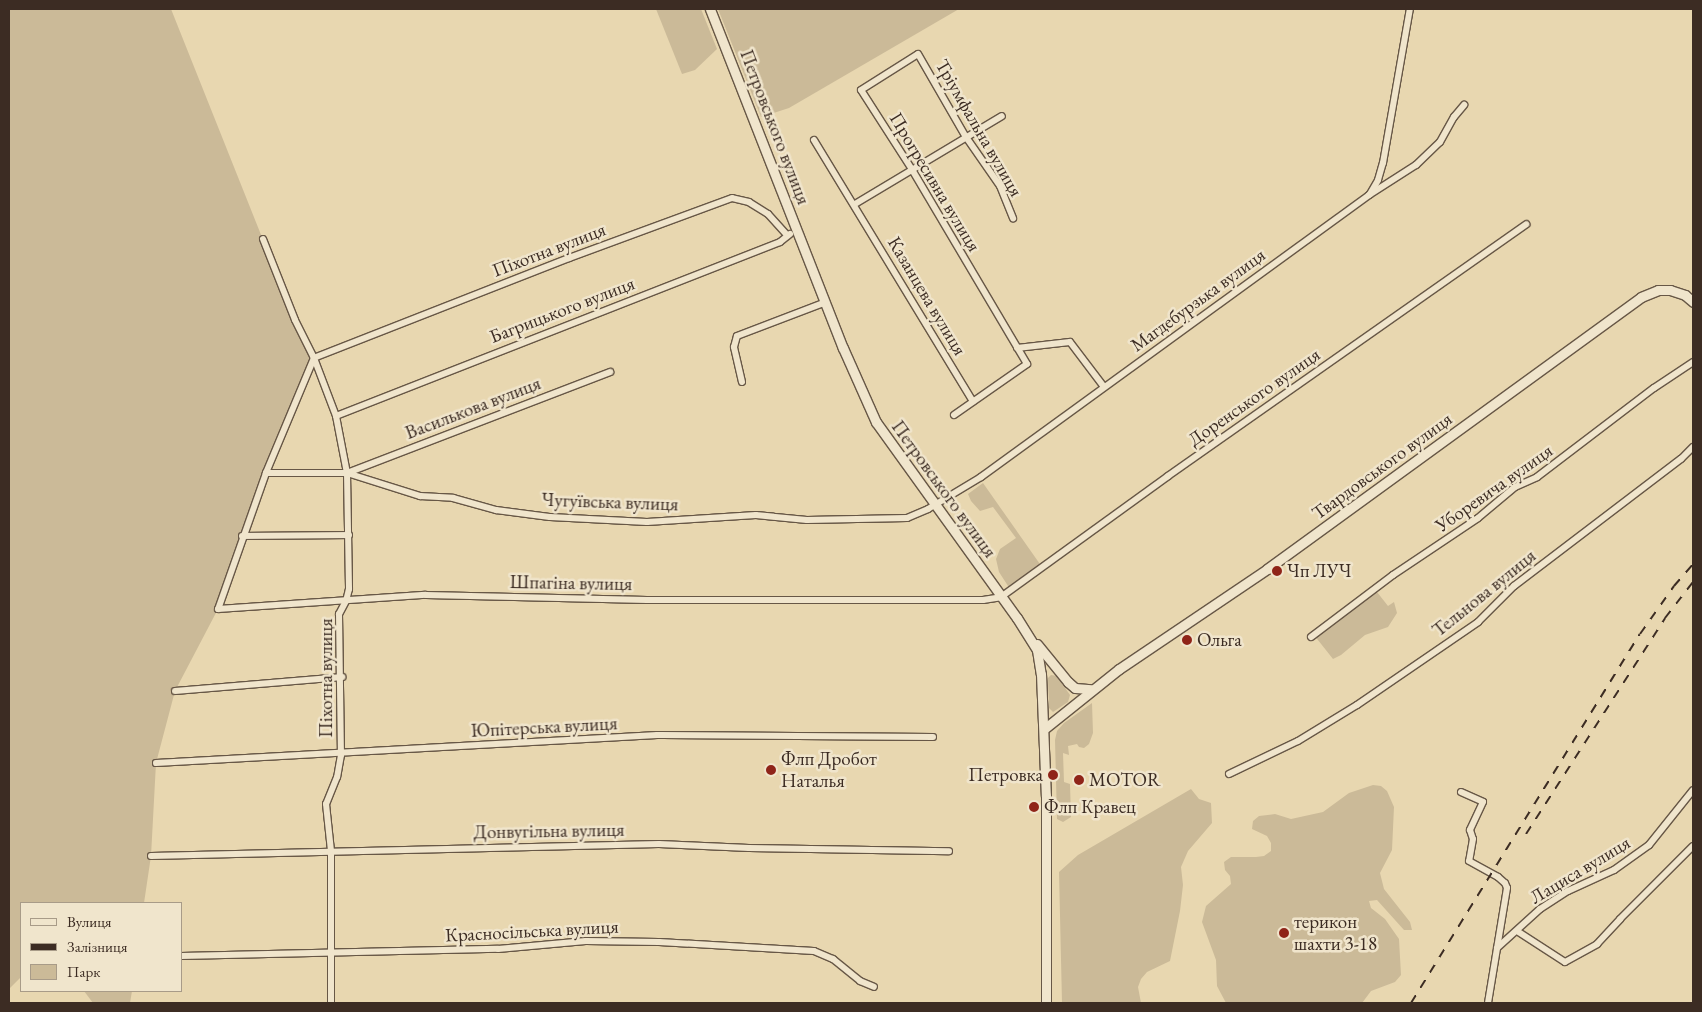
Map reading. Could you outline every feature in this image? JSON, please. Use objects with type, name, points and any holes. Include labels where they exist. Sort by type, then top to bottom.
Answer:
[{"type":"main road","name":"Петровського вулиця","points":[[710,9],[861,392],[876,422],[1017,618],[1037,650],[1041,674],[1047,826],[1046,1003]]},
{"type":"main road","name":"Твардовського вулиця","points":[[1044,729],[1091,689],[1267,569],[1641,297],[1658,290],[1670,290],[1685,294],[1693,302]]},
{"type":"main road","points":[[1017,618],[1060,674],[1075,688],[1091,689]]},
{"type":"main road","points":[[1041,674],[1050,672],[1060,674]]},
{"type":"street","points":[[1369,195],[1378,180],[1383,163],[1410,9]]},
{"type":"street","name":"Тріумфальна вулиця","points":[[918,54],[966,137],[1000,186],[1013,218]]},
{"type":"street","name":"Прогресивна вулиця","points":[[918,54],[861,90],[913,171],[1027,364],[954,415]]},
{"type":"street","name":"Магдебурзька вулиця","points":[[934,505],[981,477],[1369,195],[1396,179],[1440,142],[1454,117],[1464,105]]},
{"type":"street","points":[[855,204],[1002,116]]},
{"type":"street","name":"Казанцева вулиця","points":[[814,140],[855,204],[973,402]]},
{"type":"street","name":"Піхотна вулиця","points":[[314,358],[569,258],[732,198],[749,202],[768,214],[787,235]]},
{"type":"street","name":"Доренського вулиця","points":[[1001,596],[1184,464],[1526,224]]},
{"type":"street","name":"Багрицького вулиця","points":[[336,416],[780,242],[787,235],[798,231]]},
{"type":"street","name":"Піхотна вулиця","points":[[263,240],[295,320],[314,358],[336,416],[347,473],[350,535],[349,589],[346,602],[339,614],[342,677],[341,754],[337,777],[326,804],[331,851],[331,1003]]},
{"type":"street","points":[[742,382],[734,347],[737,336],[826,302]]},
{"type":"street","points":[[1017,348],[1070,342],[1104,387]]},
{"type":"street","name":"Шпагіна вулиця","points":[[314,358],[266,473],[242,536],[218,609],[346,602],[426,595],[647,600],[983,600],[1001,596]]},
{"type":"street","name":"Уборевича вулиця","points":[[1311,637],[1393,576],[1478,518],[1515,487],[1537,477],[1654,388],[1693,362]]},
{"type":"street","name":"Василькова вулиця","points":[[347,473],[610,372]]},
{"type":"street","name":"Тельнова вулиця","points":[[1229,774],[1298,741],[1478,622],[1514,586],[1682,459],[1693,447]]},
{"type":"street","points":[[266,473],[347,473]]},
{"type":"street","name":"Чугуївська вулиця","points":[[347,473],[420,496],[453,498],[496,510],[550,517],[647,522],[756,515],[807,520],[908,518],[934,505]]},
{"type":"street","points":[[242,536],[350,535]]},
{"type":"street","points":[[175,691],[342,677]]},
{"type":"street","name":"Юпітерська вулиця","points":[[156,763],[657,736],[933,737]]},
{"type":"street","name":"Лациса вулиця","points":[[1498,948],[1540,909],[1568,891],[1614,870],[1649,845],[1693,790]]},
{"type":"street","points":[[1461,792],[1483,802],[1470,830],[1473,839],[1468,857],[1469,862],[1498,877],[1505,883],[1507,888],[1488,1003]]},
{"type":"street","name":"Донвугільна вулиця","points":[[151,856],[659,844],[748,848],[948,851]]},
{"type":"street","points":[[1517,931],[1565,962],[1597,944],[1693,846]]},
{"type":"street","name":"Красносільська вулиця","points":[[182,956],[498,949],[586,941],[760,948],[814,952],[833,959],[860,981],[874,987]]},
{"type":"green space","points":[[9,9],[171,9],[295,320],[314,358],[266,473],[218,609],[175,691],[156,763],[151,856],[144,902],[20,902],[20,978],[9,989]]},
{"type":"green space","points":[[656,9],[701,9],[717,49],[695,70],[682,74]]},
{"type":"green space","points":[[718,9],[959,9],[789,108],[761,117]]},
{"type":"green space","points":[[983,483],[1042,567],[1010,589],[999,572],[996,559],[1000,549],[1016,538],[993,507],[980,511],[971,501],[968,494]]},
{"type":"green space","points":[[1377,592],[1388,606],[1394,602],[1397,613],[1388,627],[1365,635],[1341,655],[1333,659],[1314,635]]},
{"type":"green space","points":[[1051,675],[1057,676],[1070,695],[1068,702],[1053,712],[1049,708],[1048,678]]},
{"type":"green space","points":[[1092,703],[1093,733],[1089,744],[1084,748],[1079,747],[1077,744],[1068,746],[1069,755],[1063,753],[1064,782],[1070,784],[1071,817],[1063,822],[1057,819],[1055,740],[1057,731],[1064,723]]},
{"type":"green space","points":[[1373,785],[1381,786],[1387,791],[1394,807],[1392,850],[1380,873],[1384,889],[1410,922],[1412,930],[1404,930],[1377,900],[1369,901],[1371,908],[1385,919],[1399,939],[1401,975],[1395,982],[1371,991],[1362,1003],[1226,1003],[1217,986],[1216,960],[1202,922],[1206,906],[1231,884],[1224,862],[1231,857],[1264,856],[1271,851],[1271,843],[1267,836],[1252,829],[1253,821],[1259,816],[1275,814],[1291,819],[1323,812],[1349,793]]},
{"type":"green space","points":[[1191,789],[1199,799],[1211,803],[1212,823],[1188,851],[1181,867],[1183,885],[1180,911],[1170,961],[1147,972],[1141,979],[1138,987],[1141,1003],[1062,1003],[1059,872],[1078,855]]},
{"type":"green space","points":[[85,992],[132,992],[130,1003],[93,1003]]},
{"type":"railway","points":[[1411,1003],[1640,634],[1674,586],[1693,564]]},
{"type":"railway","points":[[1526,834],[1665,618],[1693,582]]},
{"type":"place","name":"Чп ЛУЧ","points":[[1277,571]]},
{"type":"place","name":"Ольга","points":[[1187,640]]},
{"type":"place","name":"Флп Дробот Наталья","points":[[771,770]]},
{"type":"place","name":"Петровка","points":[[1053,775]]},
{"type":"place","name":"MOTOR","points":[[1079,780]]},
{"type":"place","name":"Флп Кравец","points":[[1034,807]]},
{"type":"place","name":"терикон шахти 3-18","points":[[1284,933]]}]
